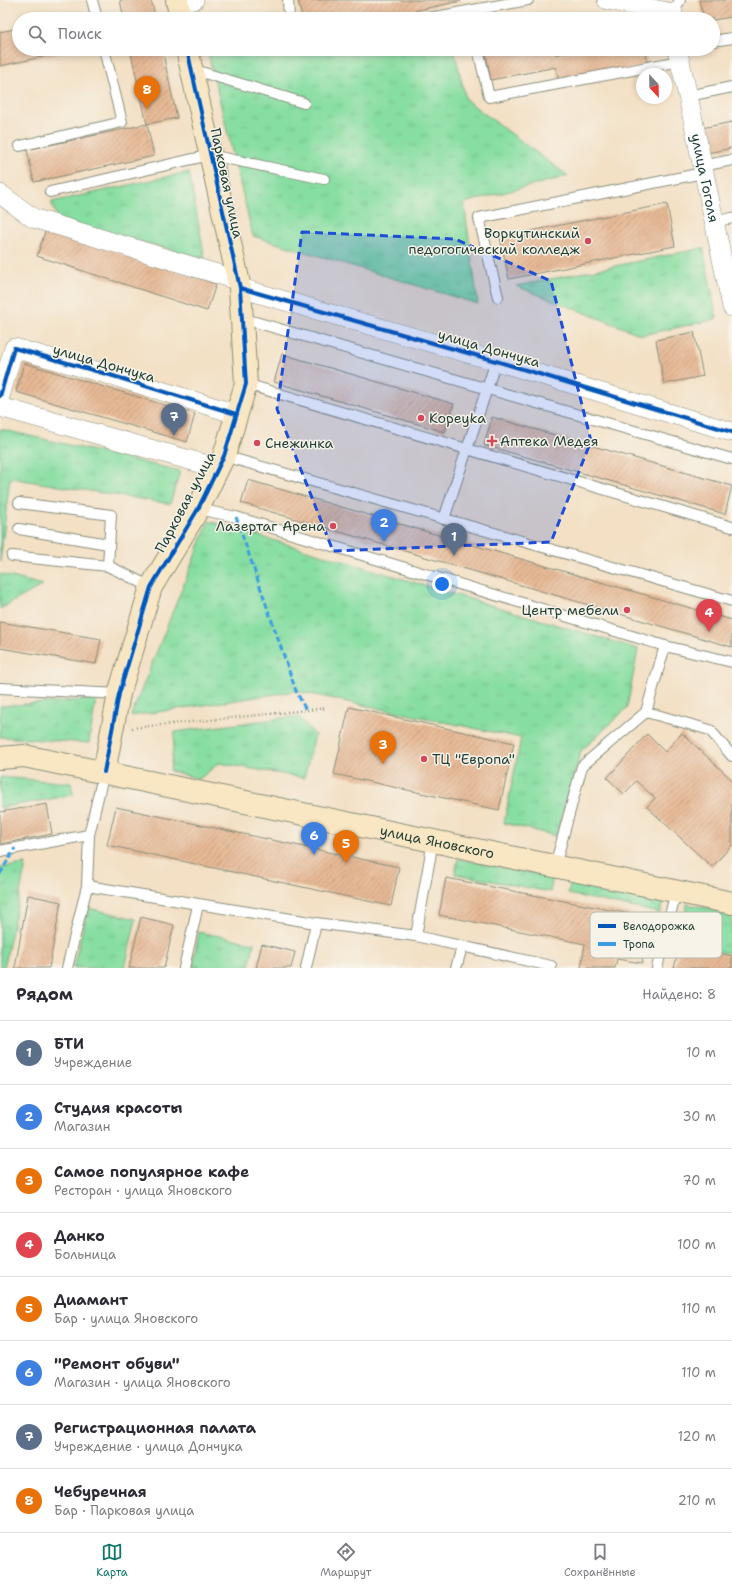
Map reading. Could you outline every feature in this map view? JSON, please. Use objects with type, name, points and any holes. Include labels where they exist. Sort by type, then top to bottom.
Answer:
[{"type":"main road","name":"Парковая улица","points":[[104,772],[119,694],[151,586],[198,509],[221,462],[246,384],[242,318],[238,284],[189,59]]},
{"type":"main road","name":"улица Яновского","points":[[0,758],[24,756],[732,903]]},
{"type":"street","points":[[607,0],[676,11]]},
{"type":"street","name":"улица Гоголя","points":[[678,56],[703,170],[723,220],[732,307]]},
{"type":"street","name":"улица Дончука","points":[[0,194],[33,218],[238,284],[732,432]]},
{"type":"street","name":"улица Дончука","points":[[0,396],[14,348],[110,375],[236,414]]},
{"type":"street","points":[[0,407],[221,462]]},
{"type":"lane","points":[[92,0],[95,12]]},
{"type":"lane","points":[[288,0],[289,12]]},
{"type":"lane","points":[[482,12],[528,0]]},
{"type":"lane","points":[[720,40],[732,38]]},
{"type":"lane","points":[[20,146],[122,122],[106,56]]},
{"type":"lane","points":[[480,56],[489,97],[674,56]]},
{"type":"lane","points":[[189,59],[304,103]]},
{"type":"lane","points":[[688,96],[732,87]]},
{"type":"lane","points":[[50,192],[210,155],[324,179]]},
{"type":"lane","points":[[498,297],[479,218],[703,170],[732,160]]},
{"type":"lane","points":[[242,318],[732,460]]},
{"type":"lane","points":[[444,519],[496,361]]},
{"type":"lane","points":[[246,384],[732,527]]},
{"type":"lane","points":[[221,462],[444,519],[732,601]]},
{"type":"lane","points":[[19,503],[111,515],[108,544],[108,566]]},
{"type":"lane","points":[[198,509],[236,517],[665,646],[732,662]]},
{"type":"lane","points":[[19,529],[108,544]]},
{"type":"lane","points":[[12,556],[108,566],[151,586]]},
{"type":"lane","points":[[555,866],[582,766],[646,712],[665,646]]},
{"type":"lane","points":[[0,688],[119,694]]},
{"type":"lane","points":[[646,712],[710,730],[732,756]]},
{"type":"lane","points":[[67,968],[87,886],[88,835],[104,772]]},
{"type":"lane","points":[[0,851],[88,835]]},
{"type":"lane","points":[[416,936],[433,841]]},
{"type":"lane","points":[[87,886],[316,923],[416,936],[552,966],[551,968]]},
{"type":"lane","points":[[671,912],[676,891]]},
{"type":"lane","points":[[184,968],[198,905]]},
{"type":"lane","points":[[306,968],[316,923]]},
{"type":"lane","points":[[456,968],[462,946]]},
{"type":"lane","points":[[657,968],[659,958]]},
{"type":"path","points":[[112,730],[327,708]]},
{"type":"highlighted area","points":[[302,232],[455,239],[551,281],[591,441],[551,542],[333,551],[277,409]]},
{"type":"green space","points":[[209,56],[456,56],[466,100],[568,176],[464,203],[478,304],[253,236]]},
{"type":"green space","points":[[189,172],[205,259],[58,219],[51,202]]},
{"type":"green space","points":[[703,248],[717,319],[642,335],[516,286]]},
{"type":"green space","points":[[0,429],[180,471],[170,504],[10,478],[0,562]]},
{"type":"green space","points":[[209,521],[638,649],[627,708],[581,751],[556,836],[504,823],[521,738],[296,691],[131,716]]},
{"type":"green space","points":[[0,574],[43,585],[0,609]]},
{"type":"green space","points":[[96,699],[89,743],[0,737],[0,706]]},
{"type":"green space","points":[[298,716],[315,735],[304,778],[219,763],[199,779],[170,771],[175,732]]},
{"type":"green space","points":[[0,777],[71,783],[73,795],[0,808]]},
{"type":"green space","points":[[458,859],[553,877],[550,892],[455,874]]},
{"type":"green space","points":[[26,864],[4,968],[0,968],[0,868]]},
{"type":"green space","points":[[571,881],[663,900],[660,912],[655,912],[568,894]]},
{"type":"green space","points":[[687,904],[732,913],[732,954],[722,952],[722,912],[685,912]]},
{"type":"green space","points":[[88,908],[136,919],[125,968],[73,968]]},
{"type":"green space","points":[[199,932],[254,943],[249,968],[192,968]]},
{"type":"building","points":[[120,0],[151,0],[154,12],[123,12]]},
{"type":"building","points":[[298,0],[461,0],[408,12],[301,12]]},
{"type":"building","points":[[699,0],[732,0],[732,17],[720,19],[720,12],[702,12]]},
{"type":"building","points":[[12,29],[12,56],[47,56],[0,66],[0,32]]},
{"type":"building","points":[[132,56],[164,56],[177,118],[147,124]]},
{"type":"building","points":[[486,56],[646,56],[648,65],[559,83],[556,67],[491,80]]},
{"type":"building","points":[[732,122],[732,148],[707,153],[702,128]]},
{"type":"building","points":[[147,124],[154,156],[34,182],[27,150]]},
{"type":"building","name":"Воркутинский педогогический колледж","points":[[667,204],[675,246],[509,279],[500,237]]},
{"type":"building","points":[[46,229],[216,284],[207,311],[37,256]]},
{"type":"building","points":[[694,332],[703,376],[664,384],[656,340]]},
{"type":"building","points":[[282,354],[454,404],[445,432],[274,382]]},
{"type":"building","points":[[24,363],[195,414],[187,442],[16,392]]},
{"type":"building","points":[[492,417],[732,486],[725,514],[484,445]]},
{"type":"building","points":[[248,480],[732,620],[732,647],[241,503]]},
{"type":"building","points":[[0,622],[101,639],[96,664],[0,648]]},
{"type":"building","name":"ТЦ \"Европа\"","points":[[349,707],[514,743],[499,810],[334,774]]},
{"type":"building","points":[[682,733],[732,780],[732,845],[712,867],[647,807],[655,798],[636,781],[624,794],[607,778],[647,734],[665,752]]},
{"type":"building","points":[[47,804],[52,834],[0,844],[0,812]]},
{"type":"building","points":[[116,807],[399,867],[391,906],[107,845]]},
{"type":"building","points":[[446,878],[620,912],[590,912],[590,958],[643,958],[642,963],[617,959],[615,968],[581,968],[585,944],[439,915]]},
{"type":"building","points":[[28,895],[61,902],[49,968],[15,968]]},
{"type":"building","points":[[141,917],[174,925],[164,968],[129,968]]},
{"type":"building","points":[[262,944],[295,952],[291,968],[256,968]]},
{"type":"building","points":[[722,954],[732,956],[732,968],[674,968],[676,958],[722,958]]},
{"type":"marked path","points":[[236,517],[296,691],[306,710]]},
{"type":"marked path","points":[[0,874],[15,848]]},
{"type":"cycle path","points":[[104,772],[119,694],[151,587],[198,509],[224,456],[246,384],[240,288],[189,56]]},
{"type":"cycle path","points":[[240,288],[496,361],[732,432]]},
{"type":"cycle path","points":[[0,396],[14,348],[110,375],[236,414]]},
{"type":"place","name":"Чебуречная","points":[[147,109]]},
{"type":"place","name":"Воркутинский педогогический колледж","points":[[588,241]]},
{"type":"place","name":"Kopeyka","points":[[421,418]]},
{"type":"place","name":"Регистрационная палата","points":[[174,436]]},
{"type":"place","name":"Аптека Медея","points":[[492,441]]},
{"type":"place","name":"Снежинка","points":[[257,443]]},
{"type":"place","name":"Лазертаг Арена","points":[[333,526]]},
{"type":"place","name":"Студия красоты","points":[[384,542]]},
{"type":"place","name":"БТИ","points":[[454,556]]},
{"type":"place","name":"Центр мебели","points":[[627,610]]},
{"type":"place","name":"Данко","points":[[709,632]]},
{"type":"place","name":"ТЦ \"Европа\"","points":[[424,759]]},
{"type":"place","name":"Самое популярное кафе","points":[[383,764]]},
{"type":"place","name":"\"Ремонт обуви\"","points":[[314,855]]},
{"type":"place","name":"Диамант","points":[[346,863]]}]
